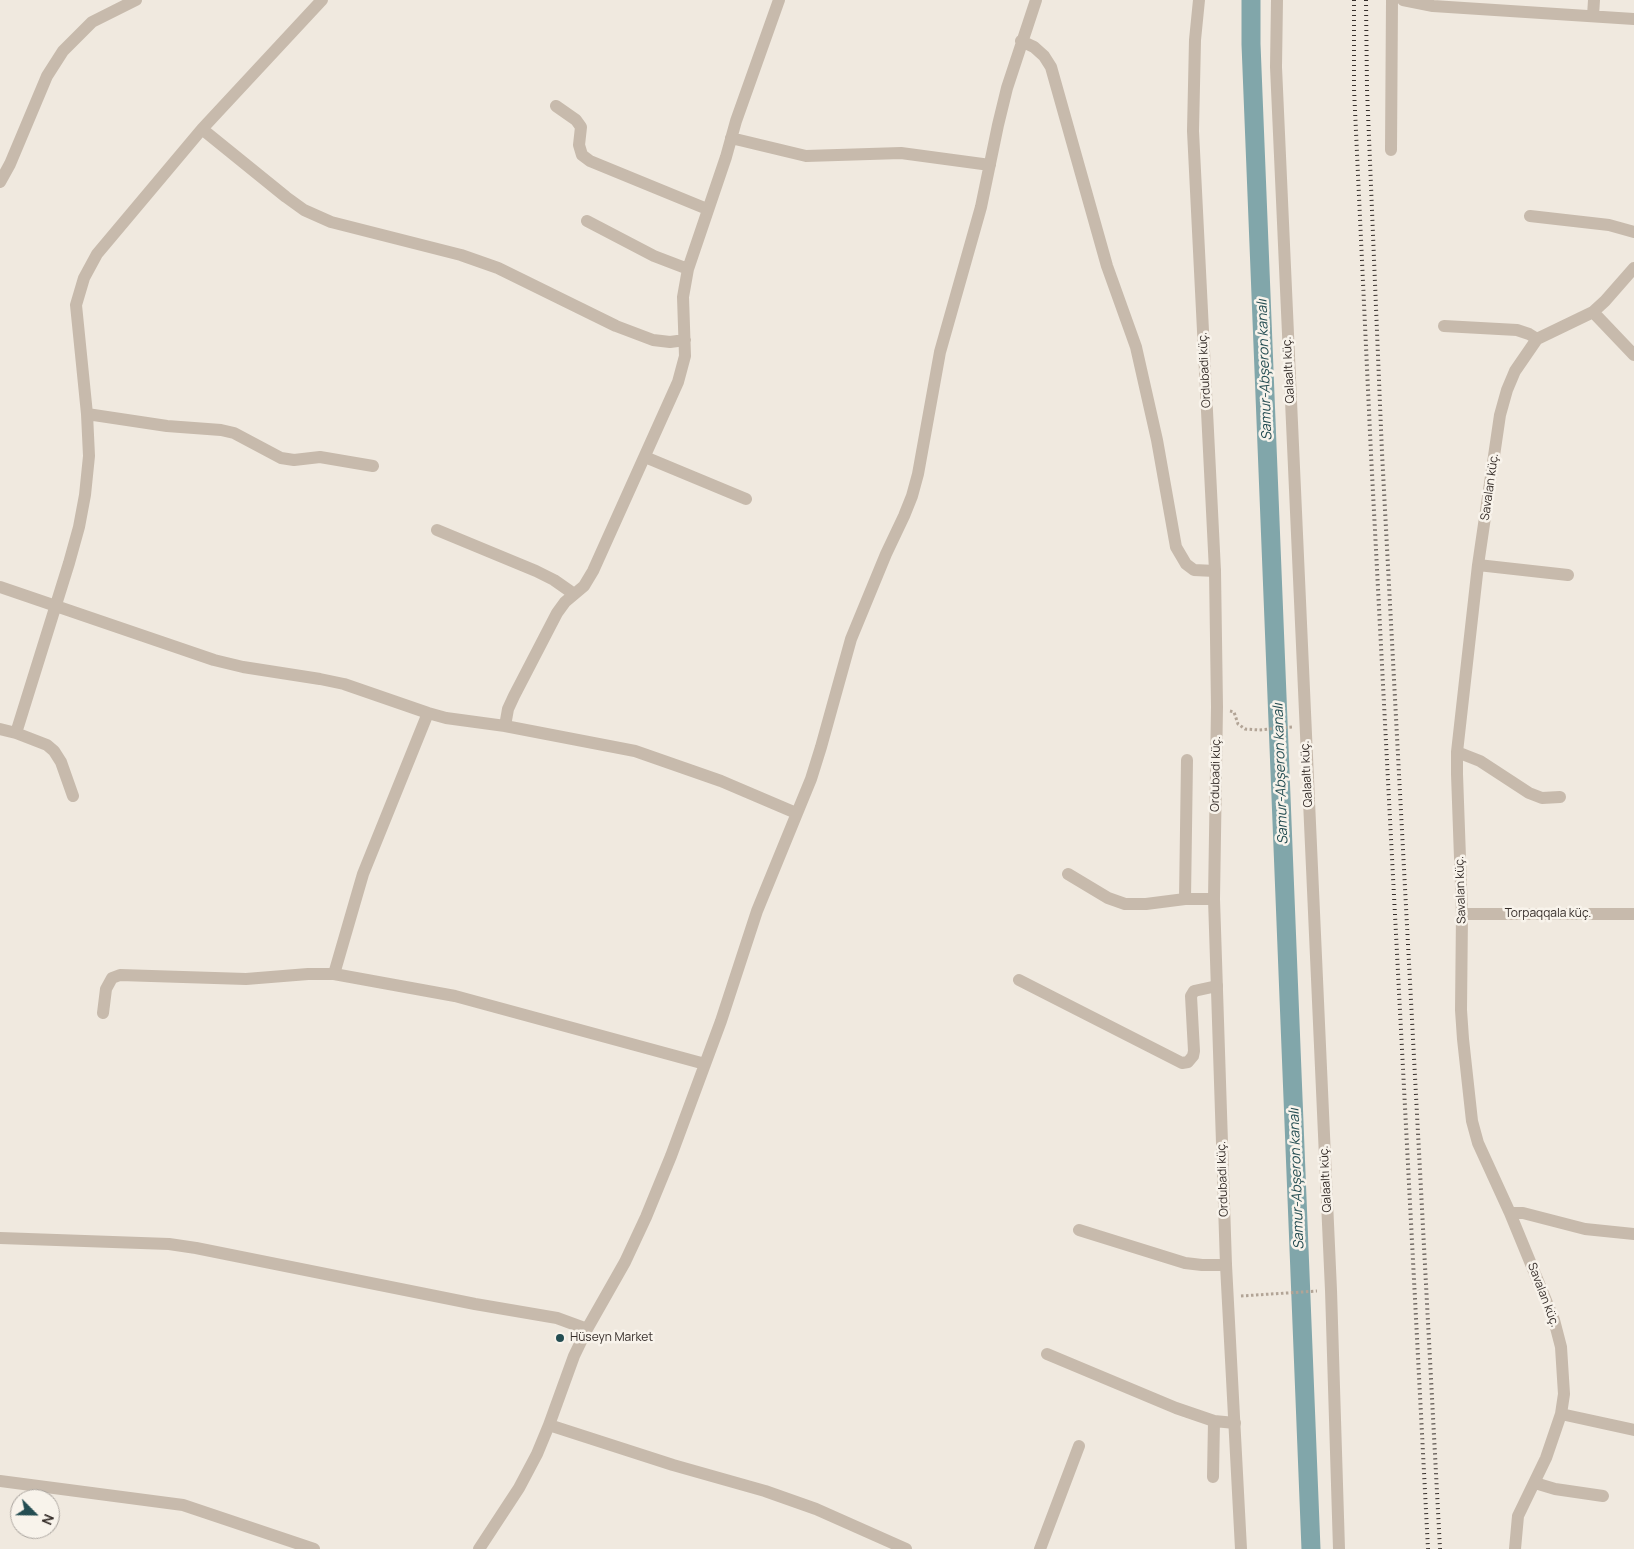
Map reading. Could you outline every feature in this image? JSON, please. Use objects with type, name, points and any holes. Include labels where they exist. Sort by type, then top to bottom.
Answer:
[{"type":"street","points":[[0,182],[10,164],[48,76],[63,50],[92,22],[136,0]]},
{"type":"street","points":[[16,734],[79,527],[86,496],[89,456],[87,414],[76,305],[84,278],[97,254],[202,129],[322,0]]},
{"type":"street","points":[[505,726],[508,709],[556,613],[565,602],[584,586],[593,571],[678,382],[685,356],[682,321],[683,297],[688,269],[749,83],[780,0]]},
{"type":"street","points":[[480,1549],[537,1454],[574,1356],[625,1262],[646,1217],[705,1064],[757,911],[811,779],[851,639],[912,496],[918,474],[940,352],[981,207],[998,125],[1021,41],[1036,0]]},
{"type":"street","name":"Ordubadi küç.","points":[[1199,0],[1195,40],[1193,131],[1215,571],[1217,706],[1214,898],[1226,1265],[1242,1549]]},
{"type":"street","name":"Qalaaltı küç.","points":[[1277,0],[1276,77],[1331,1290],[1339,1549]]},
{"type":"street","points":[[1391,150],[1392,0]]},
{"type":"street","points":[[1403,0],[1433,6],[1634,19]]},
{"type":"street","points":[[1592,16],[1594,0]]},
{"type":"street","points":[[1021,41],[1034,47],[1052,67],[1106,266],[1136,347],[1157,440],[1176,547],[1186,564],[1194,570],[1215,571]]},
{"type":"street","points":[[556,106],[576,120],[581,127],[579,146],[582,155],[590,161],[707,209]]},
{"type":"street","points":[[202,129],[304,210],[331,222],[461,255],[498,268],[616,326],[652,340],[670,342],[685,340]]},
{"type":"street","points":[[731,138],[806,156],[902,153],[990,165]]},
{"type":"street","points":[[1530,216],[1609,226],[1634,232]]},
{"type":"street","points":[[587,221],[654,256],[688,269]]},
{"type":"street","name":"Savalan küç.","points":[[1515,1549],[1518,1516],[1546,1458],[1561,1414],[1564,1394],[1561,1347],[1554,1320],[1510,1213],[1478,1143],[1472,1121],[1462,1039],[1462,914],[1457,774],[1458,752],[1478,565],[1507,390],[1515,371],[1537,339],[1593,312],[1606,301],[1634,268]]},
{"type":"street","points":[[1593,312],[1634,355]]},
{"type":"street","points":[[1444,326],[1517,330],[1537,339]]},
{"type":"street","points":[[87,414],[167,426],[222,430],[234,433],[281,458],[294,460],[320,457],[373,466]]},
{"type":"street","points":[[645,457],[746,499]]},
{"type":"street","points":[[437,530],[536,571],[554,580],[574,594]]},
{"type":"street","points":[[1478,565],[1568,575]]},
{"type":"street","points":[[0,587],[214,660],[243,667],[344,684],[428,714],[446,718],[505,726],[644,753],[721,781],[796,814]]},
{"type":"street","points":[[334,974],[363,874],[428,714]]},
{"type":"street","points":[[0,729],[46,745],[54,751],[61,762],[73,796]]},
{"type":"street","points":[[1458,752],[1480,760],[1529,793],[1542,798],[1560,797]]},
{"type":"street","points":[[1185,899],[1186,760]]},
{"type":"street","points":[[1068,874],[1108,898],[1125,904],[1214,898]]},
{"type":"street","name":"Torpaqqala küç.","points":[[1462,914],[1634,914]]},
{"type":"street","points":[[103,1014],[106,988],[112,978],[120,975],[246,979],[334,974],[455,996],[705,1064]]},
{"type":"street","points":[[1019,980],[1182,1063],[1188,1062],[1193,1056],[1194,1051],[1191,996],[1194,991],[1217,986]]},
{"type":"street","points":[[1510,1213],[1523,1213],[1584,1229],[1634,1234]]},
{"type":"street","points":[[1080,1230],[1185,1263],[1226,1265]]},
{"type":"street","points":[[0,1238],[169,1244],[196,1248],[475,1304],[557,1318],[587,1329]]},
{"type":"street","points":[[1046,1354],[1176,1408],[1214,1421],[1235,1423]]},
{"type":"street","points":[[1561,1414],[1634,1430]]},
{"type":"street","points":[[1213,1478],[1214,1421]]},
{"type":"street","points":[[549,1425],[673,1465],[765,1491],[816,1509],[906,1549]]},
{"type":"street","points":[[1040,1549],[1079,1446]]},
{"type":"street","points":[[0,1481],[183,1506],[314,1549]]},
{"type":"street","points":[[1535,1483],[1554,1489],[1603,1496]]},
{"type":"path","points":[[1217,706],[1234,712],[1241,728],[1259,730],[1305,726]]},
{"type":"path","points":[[1228,1296],[1331,1290]]},
{"type":"waterway","name":"Samur-Abşeron kanalı","points":[[1251,0],[1251,44],[1311,1549]]},
{"type":"railway","points":[[1354,0],[1354,89],[1371,454],[1428,1549]]},
{"type":"railway","points":[[1366,0],[1367,89],[1382,453],[1440,1549]]},
{"type":"place","name":"Hüseyn Market","points":[[560,1338]]}]
